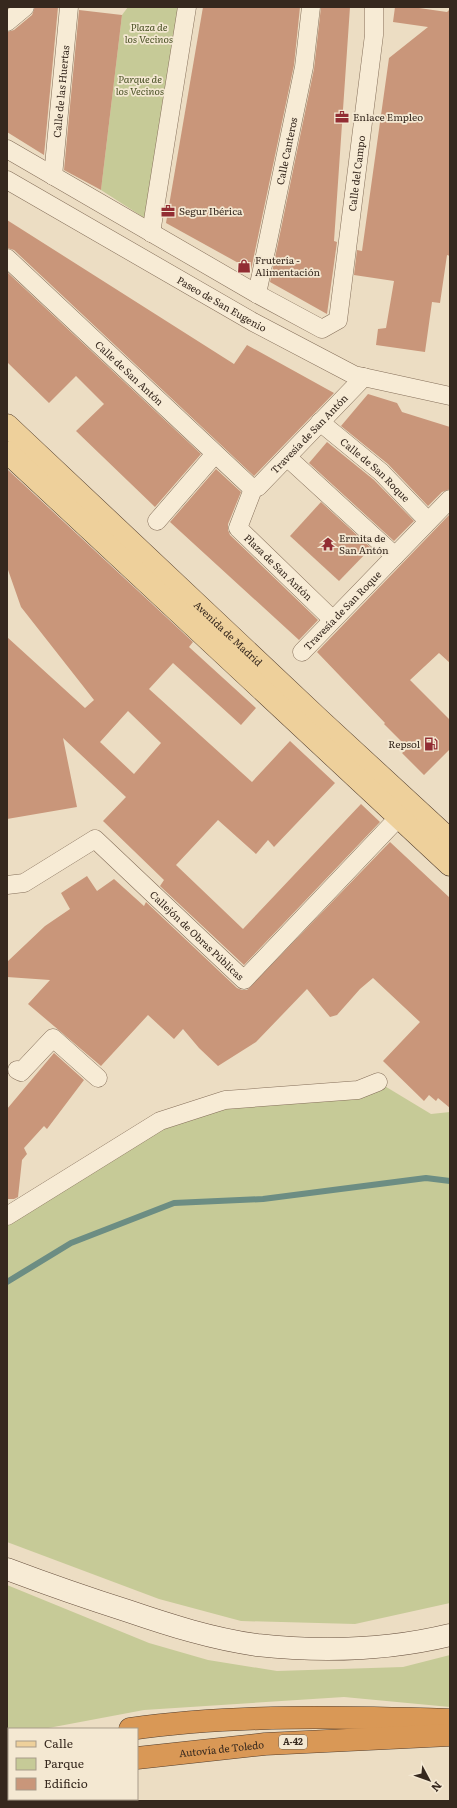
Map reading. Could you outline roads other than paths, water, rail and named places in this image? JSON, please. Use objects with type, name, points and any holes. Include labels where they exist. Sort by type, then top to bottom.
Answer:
[{"type":"highway","points":[[137,1728],[170,1723],[337,1716],[450,1720]]},
{"type":"highway","name":"Autovía de Toledo","points":[[138,1758],[265,1744],[450,1735]]},
{"type":"main road","name":"Avenida de Madrid","points":[[7,425],[320,720],[450,840]]},
{"type":"main road","name":"Avenida de Madrid","points":[[7,452],[450,865]]},
{"type":"main road","points":[[7,1570],[184,1629],[256,1644],[322,1649],[359,1648],[426,1640],[450,1635]]},
{"type":"street","points":[[7,22],[25,7]]},
{"type":"street","name":"Calle de las Huertas","points":[[53,176],[69,7]]},
{"type":"street","points":[[151,233],[187,7]]},
{"type":"street","name":"Calle Canteros","points":[[257,294],[304,67],[312,7]]},
{"type":"street","name":"Calle del Campo","points":[[257,294],[322,329],[338,320],[374,35],[374,7]]},
{"type":"street","points":[[7,149],[257,294]]},
{"type":"street","name":"Paseo de San Eugenio","points":[[7,180],[253,322],[354,375],[450,396]]},
{"type":"street","name":"Calle de San Antón","points":[[7,258],[253,489]]},
{"type":"street","name":"Travesía de San Antón","points":[[253,489],[258,487],[364,377]]},
{"type":"street","name":"Calle de San Roque","points":[[320,422],[381,472],[428,520]]},
{"type":"street","points":[[157,521],[215,454]]},
{"type":"street","points":[[287,457],[395,556]]},
{"type":"street","name":"Plaza de San Antón","points":[[253,489],[238,528],[332,619]]},
{"type":"street","name":"Travesía de San Roque","points":[[302,652],[332,619],[450,499]]},
{"type":"street","name":"Callejón de Obras Públicas","points":[[7,885],[24,883],[95,839],[244,980],[399,817]]},
{"type":"street","points":[[10,1072],[21,1072],[54,1038],[98,1078]]},
{"type":"street","points":[[7,1216],[160,1120],[225,1100],[358,1090],[378,1082]]},
{"type":"waterway","points":[[7,1282],[71,1243],[174,1203],[263,1199],[426,1178],[450,1181]]},
{"type":"place","name":"Enlace Empleo","points":[[342,117]]},
{"type":"place","name":"Segur Ibérica","points":[[168,211]]},
{"type":"place","name":"Frutería - Alimentación","points":[[244,266]]},
{"type":"place","name":"Ermita de San Antón","points":[[328,544]]},
{"type":"place","name":"Repsol","points":[[431,744]]},
{"type":"park label","name":"Plaza de los Vecinos","points":[[149,32]]},
{"type":"park label","name":"Parque de los Vecinos","points":[[140,84]]}]
